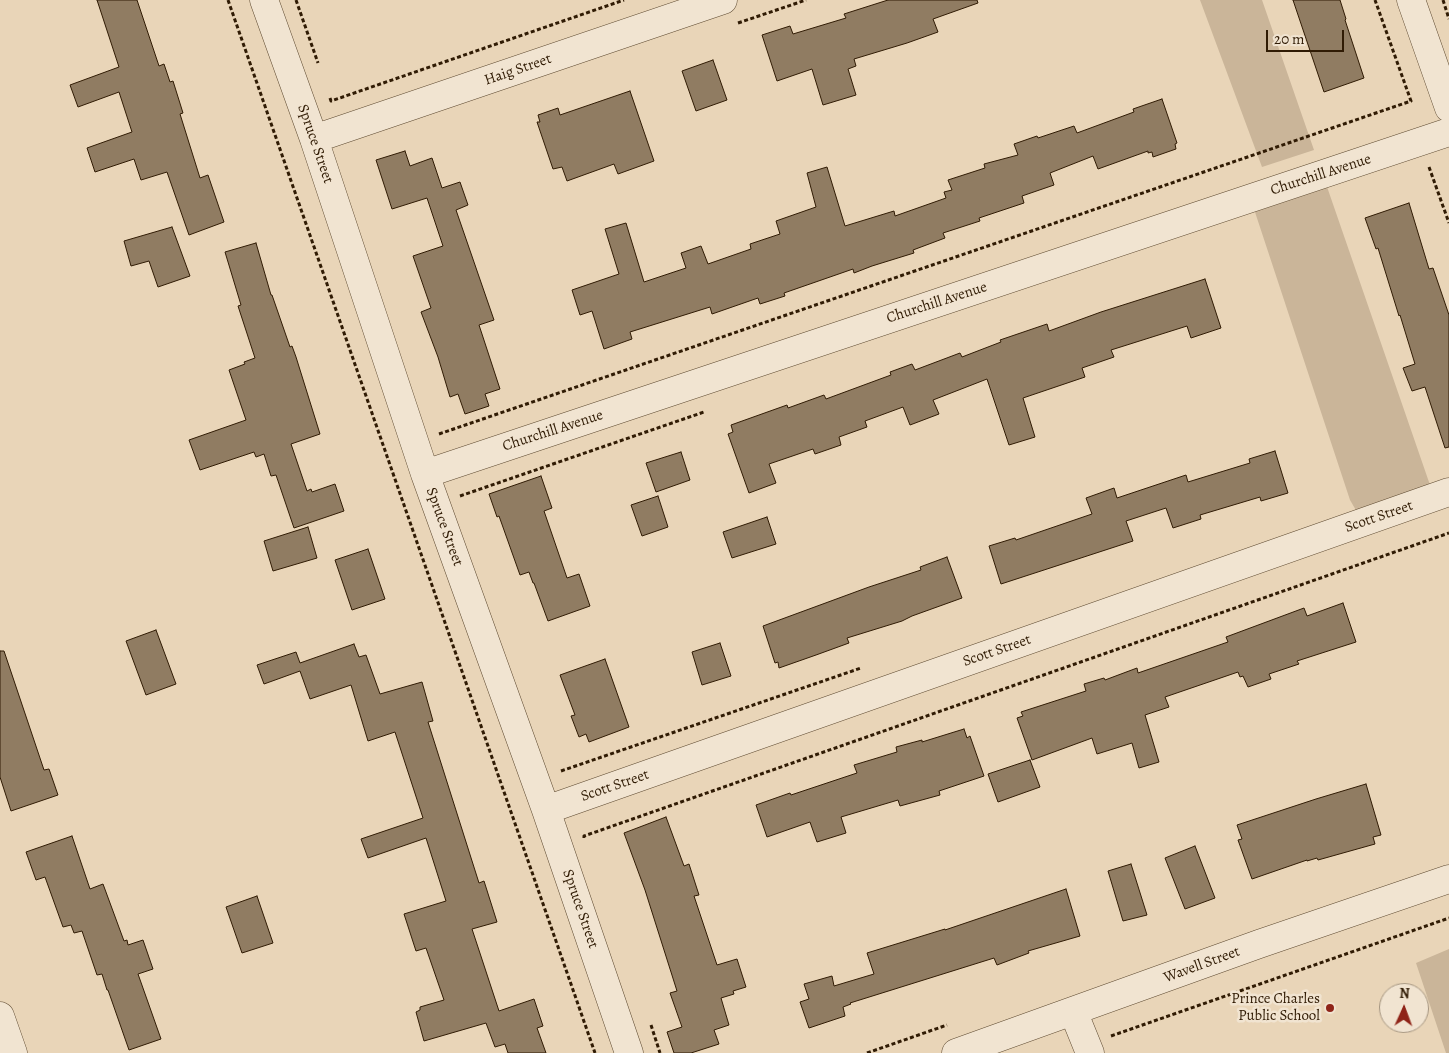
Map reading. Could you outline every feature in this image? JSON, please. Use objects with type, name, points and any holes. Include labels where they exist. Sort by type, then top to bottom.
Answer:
[{"type":"street","name":"Spruce Street","points":[[264,0],[314,139],[425,474],[546,810],[629,1053]]},
{"type":"street","name":"Haig Street","points":[[314,139],[722,0]]},
{"type":"street","points":[[1411,0],[1449,108]]},
{"type":"street","name":"Churchill Avenue","points":[[425,474],[1449,132]]},
{"type":"street","name":"Scott Street","points":[[546,810],[1449,492]]},
{"type":"street","name":"Wavell Street","points":[[956,1053],[1259,944],[1449,880]]},
{"type":"street","points":[[1073,1011],[1089,1049]]},
{"type":"street","points":[[0,1016],[13,1053]]},
{"type":"path","points":[[228,0],[595,1053]]},
{"type":"path","points":[[296,0],[318,64]]},
{"type":"path","points":[[328,92],[331,101],[624,0]]},
{"type":"path","points":[[731,26],[806,0]]},
{"type":"path","points":[[434,435],[1411,101],[1375,0]]},
{"type":"path","points":[[1443,0],[1449,19]]},
{"type":"path","points":[[587,845],[584,836],[1449,533]]},
{"type":"path","points":[[1089,1049],[1449,918]]},
{"type":"path","points":[[648,1017],[660,1053]]},
{"type":"shaded area","points":[[1200,0],[1262,0],[1314,150],[1262,167]]},
{"type":"shaded area","points":[[1325,181],[1430,485],[1357,512],[1350,500],[1253,206]]},
{"type":"shaded area","points":[[1449,949],[1449,1053],[1446,1053],[1429,1002],[1429,983],[1423,983],[1416,963]]},
{"type":"building","points":[[97,0],[137,0],[159,66],[164,64],[170,82],[173,81],[183,113],[180,114],[200,178],[208,175],[224,222],[189,235],[167,172],[141,180],[134,159],[95,172],[87,148],[132,132],[119,92],[78,107],[70,85],[119,67]]},
{"type":"building","points":[[888,0],[977,0],[978,3],[933,19],[938,32],[854,59],[856,66],[848,69],[856,95],[823,105],[812,69],[777,81],[762,35],[790,26],[793,34],[846,18],[844,14]]},
{"type":"building","points":[[1293,0],[1340,0],[1364,78],[1324,92]]},
{"type":"building","points":[[713,60],[727,100],[696,111],[682,71]]},
{"type":"building","points":[[630,91],[654,161],[618,174],[614,164],[567,181],[562,167],[553,169],[537,122],[540,122],[538,115],[558,108],[560,115]]},
{"type":"building","points":[[1162,99],[1177,143],[1175,144],[1176,149],[1153,157],[1152,152],[1148,153],[1148,151],[1098,169],[1093,156],[1050,173],[1054,185],[1022,196],[1024,203],[979,218],[980,221],[943,233],[945,238],[913,250],[914,253],[854,273],[853,269],[784,293],[785,296],[760,304],[758,298],[712,314],[710,307],[630,332],[632,339],[604,349],[592,311],[580,315],[572,290],[619,274],[605,229],[626,223],[644,282],[686,268],[681,253],[701,246],[708,264],[751,249],[750,244],[780,234],[776,221],[816,207],[807,173],[827,167],[845,226],[894,211],[895,216],[946,198],[944,192],[952,190],[948,180],[985,168],[984,164],[1018,155],[1014,144],[1074,126],[1077,133],[1134,112],[1133,109]]},
{"type":"building","points":[[405,151],[410,166],[432,158],[442,188],[460,182],[468,205],[456,210],[494,320],[479,325],[500,389],[485,394],[489,406],[465,414],[458,394],[450,397],[438,357],[421,312],[431,308],[413,256],[443,246],[427,198],[392,209],[376,160]]},
{"type":"building","points":[[1409,203],[1429,269],[1433,268],[1449,315],[1449,447],[1445,448],[1425,387],[1412,391],[1403,368],[1415,364],[1378,248],[1376,249],[1365,218]]},
{"type":"building","points":[[172,227],[190,276],[158,287],[149,261],[131,266],[124,241]]},
{"type":"building","points":[[256,243],[271,295],[290,347],[292,346],[296,357],[320,434],[291,444],[307,491],[311,489],[312,492],[335,484],[344,511],[294,528],[276,475],[271,476],[264,454],[256,457],[254,452],[200,470],[189,440],[246,420],[229,370],[255,358],[238,306],[241,305],[225,252]]},
{"type":"building","points":[[1205,279],[1221,328],[1191,338],[1187,326],[1111,350],[1114,357],[1082,368],[1085,377],[1023,398],[1035,437],[1009,445],[987,379],[933,400],[939,414],[910,425],[903,407],[865,421],[867,427],[839,437],[841,445],[815,454],[813,449],[769,464],[776,483],[749,493],[728,434],[733,432],[731,425],[787,405],[788,408],[824,395],[826,399],[891,375],[890,372],[912,364],[915,370],[960,353],[962,357],[1001,342],[1000,340],[1047,324],[1049,331],[1101,312]]},
{"type":"building","points":[[1275,451],[1288,493],[1261,501],[1260,497],[1200,515],[1201,519],[1173,528],[1166,508],[1126,521],[1133,541],[1001,584],[989,546],[1015,538],[1016,540],[1092,514],[1086,498],[1114,488],[1117,498],[1186,475],[1188,482],[1250,463],[1249,459]]},
{"type":"building","points":[[681,452],[690,480],[656,492],[646,463]]},
{"type":"building","points":[[541,476],[552,508],[544,511],[567,578],[579,574],[590,606],[548,621],[529,572],[520,575],[489,494]]},
{"type":"building","points":[[658,496],[668,527],[642,536],[631,505]]},
{"type":"building","points":[[767,517],[776,544],[732,558],[723,532]]},
{"type":"building","points":[[308,527],[317,558],[273,571],[264,541]]},
{"type":"building","points":[[368,549],[385,599],[352,610],[335,560]]},
{"type":"building","points":[[947,557],[962,598],[902,621],[847,638],[849,643],[779,668],[778,662],[775,663],[763,626],[921,570],[920,567]]},
{"type":"building","points":[[1343,603],[1356,642],[1297,661],[1299,664],[1269,674],[1271,679],[1248,687],[1243,676],[1240,677],[1238,672],[1165,697],[1169,707],[1145,715],[1159,762],[1139,768],[1132,743],[1097,754],[1092,738],[1032,760],[1017,718],[1023,716],[1021,712],[1086,691],[1084,684],[1104,678],[1105,680],[1137,668],[1138,673],[1228,642],[1226,637],[1304,608],[1307,616]]},
{"type":"building","points":[[156,630],[176,684],[146,695],[126,641]]},
{"type":"building","points":[[720,643],[731,676],[702,685],[692,652]]},
{"type":"building","points":[[354,644],[359,657],[366,655],[380,694],[422,682],[433,721],[428,722],[479,883],[484,881],[497,922],[472,929],[499,1011],[534,999],[543,1026],[537,1028],[546,1053],[508,1053],[505,1044],[495,1047],[486,1023],[424,1041],[416,1012],[420,1010],[420,1007],[444,1000],[426,948],[416,951],[404,914],[446,901],[426,838],[368,858],[361,839],[423,818],[395,732],[368,741],[351,685],[310,699],[300,671],[264,684],[257,665],[296,652],[300,663]]},
{"type":"building","points":[[0,651],[4,651],[44,770],[49,769],[58,795],[11,811],[0,777]]},
{"type":"building","points":[[605,659],[629,727],[589,742],[586,734],[579,737],[571,716],[575,715],[560,675]]},
{"type":"building","points":[[964,729],[967,738],[970,736],[984,776],[939,791],[940,795],[900,806],[898,800],[841,817],[846,833],[817,842],[810,822],[767,837],[756,805],[857,773],[854,765],[897,752],[896,747],[922,740],[922,742]]},
{"type":"building","points":[[1030,760],[1040,787],[998,802],[988,774]]},
{"type":"building","points":[[1366,784],[1381,835],[1373,837],[1375,844],[1318,860],[1317,858],[1307,860],[1252,879],[1238,840],[1242,839],[1237,825]]},
{"type":"building","points":[[666,817],[684,866],[689,864],[699,895],[694,896],[717,965],[737,959],[746,987],[733,991],[734,994],[721,998],[729,1025],[714,1030],[719,1044],[691,1053],[674,1053],[667,1032],[682,1027],[670,993],[677,991],[645,890],[624,833]]},
{"type":"building","points":[[72,836],[90,889],[103,884],[124,941],[127,940],[128,945],[143,940],[153,969],[138,974],[161,1039],[129,1050],[102,974],[97,975],[82,931],[74,933],[71,925],[63,927],[45,877],[36,880],[26,852]]},
{"type":"building","points":[[1195,846],[1215,898],[1185,909],[1165,858]]},
{"type":"building","points":[[1131,864],[1147,915],[1123,921],[1108,871]]},
{"type":"building","points":[[1066,889],[1080,936],[1028,951],[1029,953],[997,965],[994,958],[850,1003],[843,1007],[845,1016],[809,1028],[800,1002],[809,999],[804,984],[832,976],[834,986],[874,974],[867,953],[945,930]]},
{"type":"building","points":[[257,896],[273,943],[242,953],[226,907]]},
{"type":"place","name":"Prince Charles Public School","points":[[1330,1008]]}]
